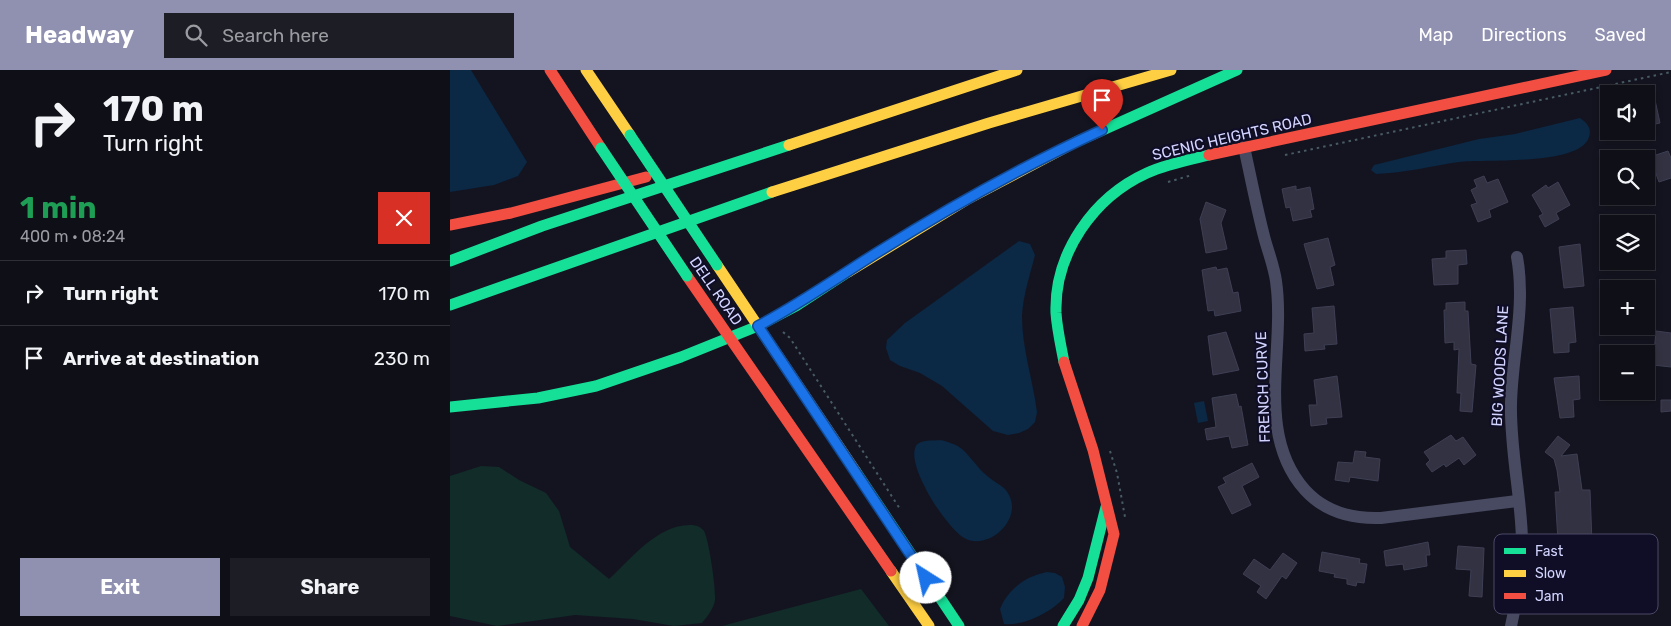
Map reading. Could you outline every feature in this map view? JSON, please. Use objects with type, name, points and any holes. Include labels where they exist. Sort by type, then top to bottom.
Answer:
[{"type":"main road","name":"DELL ROAD","points":[[550,70],[687,276],[929,626]]},
{"type":"main road","name":"DELL ROAD","points":[[586,70],[882,514],[959,626]]},
{"type":"main road","points":[[691,164],[923,90],[1008,70]]},
{"type":"main road","points":[[450,261],[551,223],[1017,70]]},
{"type":"main road","points":[[450,305],[525,277],[738,205],[1024,112],[1171,70]]},
{"type":"main road","points":[[450,408],[538,398],[596,386],[680,357],[758,326],[796,306],[879,252],[958,205],[1062,148],[1236,70]]},
{"type":"main road","name":"SCENIC HEIGHTS ROAD","points":[[1082,626],[1096,602],[1107,572],[1114,534],[1106,507],[1104,486],[1063,358],[1056,330],[1056,301],[1064,262],[1087,218],[1111,193],[1123,184],[1161,167],[1606,70]]},
{"type":"main road","points":[[450,225],[511,213],[672,170]]},
{"type":"main road","name":"SCENIC HEIGHTS ROAD","points":[[1063,626],[1078,602],[1090,571],[1097,534],[1106,507]]},
{"type":"street","name":"FRENCH CURVE","points":[[1244,148],[1276,280],[1276,374],[1280,445],[1286,464],[1296,480],[1325,507],[1362,518],[1381,518],[1517,500]]},
{"type":"street","name":"BIG WOODS LANE","points":[[1517,257],[1520,293],[1511,404],[1517,500],[1521,534]]},
{"type":"green space","points":[[481,466],[499,467],[519,480],[546,493],[559,511],[570,547],[609,579],[656,536],[679,526],[693,525],[700,527],[706,536],[713,576],[715,600],[710,612],[702,623],[674,626],[633,619],[575,615],[497,626],[450,616],[450,476]]},
{"type":"green space","points":[[861,589],[889,626],[722,626]]},
{"type":"water","points":[[450,70],[471,70],[527,162],[518,176],[494,185],[450,192]]},
{"type":"water","points":[[1580,118],[1588,126],[1590,131],[1589,137],[1582,146],[1569,153],[1530,159],[1459,162],[1408,171],[1376,174],[1371,170],[1374,165],[1479,139],[1515,134]]},
{"type":"water","points":[[1019,241],[1030,244],[1035,255],[1025,293],[1022,328],[1037,412],[1035,422],[1028,429],[1008,435],[993,431],[942,386],[920,373],[900,366],[890,360],[886,348],[887,340],[905,323]]},
{"type":"water","points":[[1204,401],[1208,421],[1198,423],[1194,403]]},
{"type":"water","points":[[941,440],[955,444],[962,449],[982,471],[1007,491],[1011,500],[1012,509],[1010,517],[1006,525],[992,537],[975,541],[966,539],[958,533],[939,511],[922,482],[914,455],[916,446],[924,441]]},
{"type":"water","points":[[1047,572],[1055,573],[1062,577],[1065,587],[1064,598],[1037,617],[1020,623],[1004,624],[1000,609],[1008,595],[1025,580]]},
{"type":"building","points":[[1655,100],[1660,123],[1655,124]]},
{"type":"building","points":[[1668,151],[1671,158],[1671,178],[1659,182],[1655,171],[1655,155]]},
{"type":"building","points":[[1484,176],[1487,183],[1498,179],[1508,202],[1489,210],[1491,217],[1478,222],[1471,205],[1477,203],[1471,190],[1477,187],[1474,180]]},
{"type":"building","points":[[1558,182],[1570,205],[1556,213],[1559,219],[1545,227],[1539,216],[1543,214],[1532,195],[1546,185],[1548,188]]},
{"type":"building","points":[[1296,186],[1296,190],[1310,187],[1314,209],[1310,210],[1312,217],[1293,221],[1290,207],[1286,208],[1282,189]]},
{"type":"building","points":[[1206,202],[1226,210],[1221,223],[1227,249],[1206,253],[1200,219]]},
{"type":"building","points":[[1328,238],[1335,265],[1330,267],[1334,285],[1317,289],[1304,244]]},
{"type":"building","points":[[1580,244],[1584,286],[1564,288],[1559,247]]},
{"type":"building","points":[[1466,250],[1467,264],[1458,265],[1458,284],[1434,285],[1432,259],[1446,258],[1446,251]]},
{"type":"building","points":[[1216,267],[1217,270],[1227,268],[1233,293],[1238,292],[1241,311],[1215,316],[1214,310],[1208,311],[1202,270]]},
{"type":"building","points":[[1465,302],[1465,311],[1468,311],[1471,364],[1476,365],[1472,412],[1460,411],[1461,393],[1457,393],[1459,349],[1454,350],[1454,342],[1445,343],[1444,310],[1446,310],[1446,303]]},
{"type":"building","points":[[1334,306],[1337,344],[1324,345],[1325,349],[1305,351],[1304,334],[1314,333],[1312,308]]},
{"type":"building","points":[[1573,307],[1576,342],[1569,343],[1569,352],[1554,353],[1550,309]]},
{"type":"building","points":[[1656,331],[1671,333],[1671,367],[1655,365]]},
{"type":"building","points":[[1226,332],[1239,370],[1213,375],[1208,336]]},
{"type":"building","points":[[1337,376],[1342,417],[1326,418],[1327,424],[1311,426],[1309,405],[1317,405],[1314,380]]},
{"type":"building","points":[[1579,376],[1580,399],[1573,400],[1574,417],[1560,418],[1554,378]]},
{"type":"building","points":[[1236,394],[1239,407],[1241,406],[1248,445],[1232,448],[1229,436],[1207,440],[1205,429],[1216,427],[1212,398]]},
{"type":"building","points":[[1661,400],[1671,400],[1671,411],[1661,412]]},
{"type":"building","points":[[1451,435],[1456,441],[1463,437],[1476,455],[1464,465],[1459,458],[1446,467],[1444,464],[1432,472],[1426,464],[1430,460],[1424,452]]},
{"type":"building","points":[[1558,436],[1570,445],[1561,456],[1577,454],[1582,490],[1590,490],[1592,534],[1558,534],[1555,492],[1560,492],[1557,470],[1554,459],[1545,452]]},
{"type":"building","points":[[1355,451],[1366,452],[1365,457],[1380,459],[1378,481],[1350,477],[1349,482],[1335,480],[1338,462],[1353,463]]},
{"type":"building","points":[[1252,463],[1259,477],[1242,486],[1251,505],[1232,514],[1218,487],[1226,483],[1223,478]]},
{"type":"building","points":[[1428,542],[1430,555],[1426,555],[1427,566],[1404,570],[1403,564],[1386,566],[1384,551]]},
{"type":"building","points":[[1458,546],[1484,548],[1482,597],[1469,596],[1471,570],[1456,569]]},
{"type":"building","points":[[1322,552],[1360,559],[1359,563],[1367,564],[1364,583],[1357,582],[1356,586],[1347,584],[1347,579],[1334,577],[1335,574],[1319,571]]},
{"type":"building","points":[[1283,553],[1297,563],[1286,579],[1282,576],[1266,599],[1257,592],[1261,586],[1243,574],[1254,559],[1270,570]]},
{"type":"traffic: fast","points":[[1076,142],[1237,70]]},
{"type":"traffic: fast","points":[[630,135],[717,265]]},
{"type":"traffic: fast","points":[[450,261],[542,226],[789,145]]},
{"type":"traffic: fast","points":[[601,148],[687,276]]},
{"type":"traffic: fast","points":[[1064,362],[1056,313],[1057,291],[1062,269],[1070,249],[1081,230],[1094,212],[1128,183],[1162,167],[1209,155]]},
{"type":"traffic: fast","points":[[450,305],[772,192]]},
{"type":"traffic: fast","points":[[450,407],[538,398],[596,386],[681,357],[758,326],[796,306],[848,272]]},
{"type":"traffic: fast","points":[[856,472],[959,626]]},
{"type":"traffic: fast","points":[[1063,626],[1079,600],[1088,578],[1106,507]]},
{"type":"traffic: slow","points":[[586,70],[630,135]]},
{"type":"traffic: slow","points":[[789,145],[1017,70]]},
{"type":"traffic: slow","points":[[772,192],[989,123],[1171,70]]},
{"type":"traffic: slow","points":[[848,272],[966,200],[1076,142]]},
{"type":"traffic: slow","points":[[717,265],[856,472]]},
{"type":"traffic: slow","points":[[891,571],[929,626]]},
{"type":"traffic: jam","points":[[550,70],[601,148]]},
{"type":"traffic: jam","points":[[1209,155],[1606,70]]},
{"type":"traffic: jam","points":[[450,225],[511,213],[646,177]]},
{"type":"traffic: jam","points":[[687,276],[891,571]]},
{"type":"traffic: jam","points":[[1064,362],[1093,450],[1114,534],[1100,590],[1082,626]]},
{"type":"route","points":[[926,578],[758,326],[796,306],[879,252],[966,200],[1071,144],[1102,130]]}]
